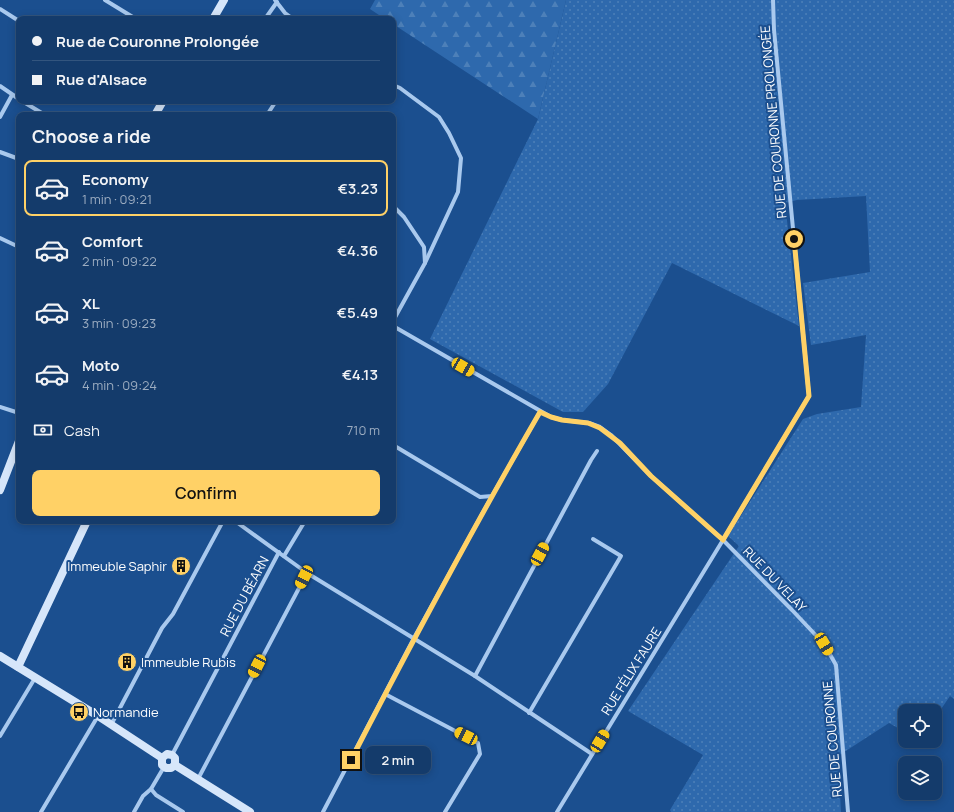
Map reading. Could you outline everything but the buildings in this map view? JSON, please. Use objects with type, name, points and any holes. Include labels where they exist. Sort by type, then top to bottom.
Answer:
[{"type":"main road","points":[[215,16],[224,0]]},
{"type":"main road","points":[[0,490],[16,449]]},
{"type":"main road","points":[[18,667],[86,524]]},
{"type":"main road","points":[[0,656],[98,716],[162,758]]},
{"type":"main road","points":[[167,754],[172,755],[175,758],[175,765],[168,768],[164,767],[161,763],[162,758],[167,754]]},
{"type":"main road","points":[[175,765],[250,812]]},
{"type":"street","points":[[105,0],[131,16]]},
{"type":"street","name":"RUE DE COURONNE PROLONGÉE","points":[[723,540],[809,396],[775,37],[773,0]]},
{"type":"street","points":[[267,16],[276,1],[289,16]]},
{"type":"street","points":[[0,9],[16,19]]},
{"type":"street","points":[[0,86],[16,97],[0,117]]},
{"type":"street","points":[[396,86],[439,117],[450,133],[461,158],[458,192],[425,263],[396,316]]},
{"type":"street","points":[[27,104],[40,112]]},
{"type":"street","points":[[0,152],[16,158]]},
{"type":"street","points":[[396,209],[404,217],[424,247],[425,263]]},
{"type":"street","points":[[0,238],[16,246]]},
{"type":"street","name":"RUE DU VELAY","points":[[396,328],[540,412],[562,420],[588,423],[606,431],[620,443],[651,476],[723,540],[792,610],[824,644],[836,665]]},
{"type":"street","points":[[0,407],[16,412]]},
{"type":"street","points":[[323,812],[414,638],[540,412]]},
{"type":"street","points":[[396,447],[480,497],[492,496]]},
{"type":"street","points":[[475,676],[597,451]]},
{"type":"street","points":[[111,725],[162,628],[173,614],[221,524]]},
{"type":"street","points":[[238,524],[307,573],[475,676],[592,754]]},
{"type":"street","points":[[284,556],[303,524]]},
{"type":"street","points":[[528,712],[621,556],[593,539]]},
{"type":"street","name":"RUE FÉLIX FAURE","points":[[557,812],[723,540]]},
{"type":"street","name":"RUE DU BÉARN","points":[[172,755],[279,552]]},
{"type":"street","points":[[198,779],[307,573]]},
{"type":"street","name":"RUE DE COURONNE","points":[[836,665],[848,812]]},
{"type":"street","points":[[0,736],[36,677]]},
{"type":"street","points":[[385,694],[478,743],[480,754],[445,812]]},
{"type":"street","points":[[41,812],[98,716]]},
{"type":"street","points":[[134,812],[143,796],[151,789],[164,767]]},
{"type":"street","points":[[151,789],[183,812]]},
{"type":"green space","points":[[375,0],[566,0],[538,119],[396,26],[396,16],[380,16],[370,9]]},
{"type":"green space","points":[[566,0],[954,0],[954,699],[950,696],[942,708],[942,704],[898,704],[898,728],[889,723],[838,756],[841,812],[671,812],[670,810],[703,755],[628,711],[739,546],[728,536],[803,419],[817,414],[861,407],[866,335],[811,345],[803,283],[870,272],[866,196],[797,200],[785,203],[799,326],[672,263],[608,384],[583,412],[563,412],[430,339],[538,119]]},
{"type":"place","name":"Immeuble Saphir","points":[[181,566]]},
{"type":"place","name":"Immeuble Rubis","points":[[127,662]]},
{"type":"place","name":"Normandie","points":[[79,712]]},
{"type":"route","points":[[351,760],[414,638],[540,412],[562,420],[588,423],[600,428],[620,443],[651,476],[723,540],[809,396],[794,239]]}]
